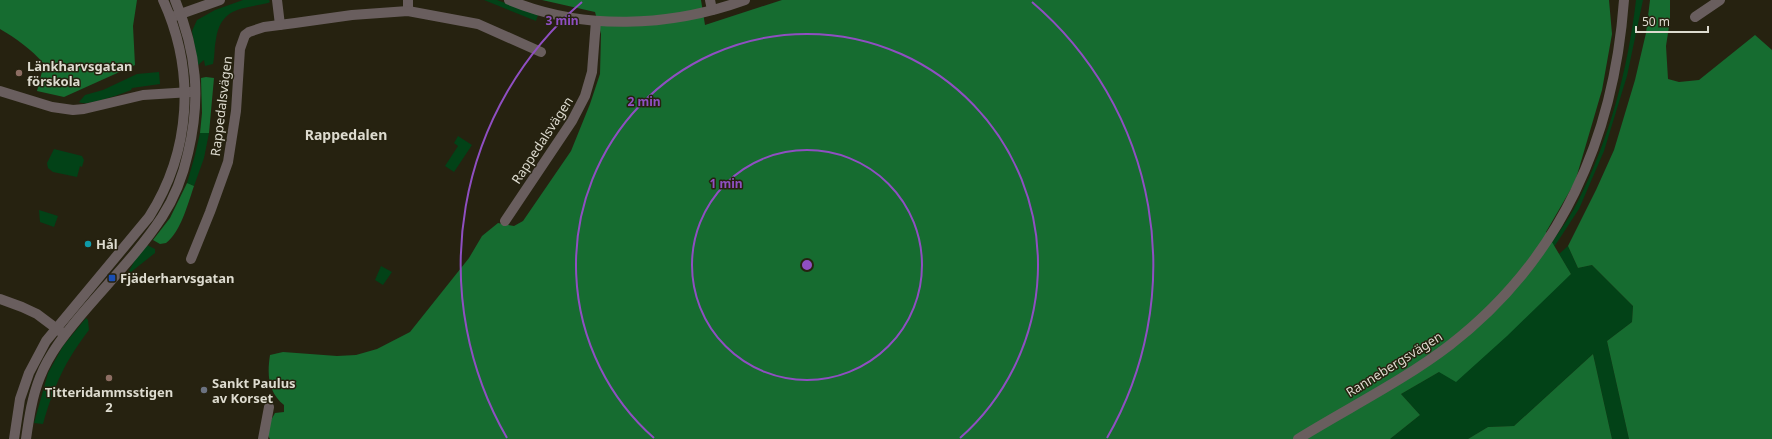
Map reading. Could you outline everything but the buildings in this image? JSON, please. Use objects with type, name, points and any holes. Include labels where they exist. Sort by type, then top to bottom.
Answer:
[{"type":"street","points":[[14,439],[20,400],[29,373],[46,341],[55,328],[149,217],[170,180],[181,144],[185,119],[184,93],[180,56],[170,18],[163,0]]},
{"type":"street","points":[[26,439],[32,406],[40,377],[51,354],[65,335],[146,239],[171,202],[179,185],[196,115],[196,92],[191,51],[181,14],[175,0]]},
{"type":"street","points":[[170,18],[220,0]]},
{"type":"street","points":[[277,0],[280,25]]},
{"type":"street","points":[[408,0],[408,11]]},
{"type":"street","points":[[509,0],[544,13],[596,21],[647,20],[679,17],[711,5],[745,0]]},
{"type":"street","name":"Rannebergsvägen","points":[[1298,439],[1419,366],[1450,345],[1499,300],[1525,271],[1568,206],[1590,158],[1607,108],[1614,77],[1622,30],[1624,0]]},
{"type":"street","points":[[1695,17],[1720,0]]},
{"type":"street","name":"Rappedalsvägen","points":[[191,259],[228,162],[236,111],[242,42],[245,35],[253,30],[352,15],[408,11],[478,24],[541,52]]},
{"type":"street","name":"Rappedalsvägen","points":[[505,221],[572,121],[585,96],[592,72],[596,21]]},
{"type":"street","points":[[0,90],[52,107],[73,110],[84,109],[143,95],[196,92]]},
{"type":"street","points":[[0,299],[22,306],[37,314],[65,335]]},
{"type":"street","points":[[263,439],[269,407]]},
{"type":"green space","points":[[0,0],[137,0],[133,26],[135,65],[64,97],[37,91],[44,64],[24,45],[0,29]]},
{"type":"green space","points":[[243,0],[269,0],[270,2],[234,11],[228,15],[219,29],[215,42],[213,64],[205,66],[204,60],[198,65],[192,31],[197,20],[215,10]]},
{"type":"green space","points":[[484,0],[497,0],[538,15],[536,21]]},
{"type":"green space","points":[[542,0],[701,0],[705,25],[782,0],[1609,0],[1612,34],[1602,90],[1575,182],[1546,232],[1571,274],[1507,336],[1456,382],[1439,372],[1401,394],[1420,415],[1390,439],[270,439],[267,434],[270,422],[275,413],[284,412],[284,405],[275,395],[270,383],[270,355],[283,352],[337,356],[356,355],[377,349],[410,332],[469,258],[482,236],[498,223],[514,226],[523,221],[571,151],[590,104],[600,74],[601,34],[595,12]]},
{"type":"green space","points":[[1636,0],[1643,0],[1627,76],[1604,151],[1579,209],[1556,244],[1520,292],[1533,269],[1571,214],[1599,155],[1616,104],[1628,52]]},
{"type":"green space","points":[[1650,0],[1670,0],[1670,20],[1666,46],[1668,79],[1679,82],[1699,80],[1755,35],[1772,50],[1772,439],[1629,439],[1607,341],[1632,322],[1633,306],[1592,265],[1578,268],[1568,246],[1614,150],[1635,80],[1646,33]]},
{"type":"green space","points":[[159,72],[160,84],[132,88],[131,90],[112,97],[89,103],[79,102],[85,95],[103,90],[137,74]]},
{"type":"green space","points":[[201,78],[214,78],[209,133],[200,133],[202,113]]},
{"type":"green space","points":[[200,133],[209,133],[204,158],[194,186],[187,183]]},
{"type":"green space","points":[[458,136],[472,145],[454,172],[445,166],[458,146],[454,143]]},
{"type":"green space","points":[[54,149],[82,156],[84,160],[82,167],[80,166],[77,177],[53,172],[48,168],[47,163]]},
{"type":"green space","points":[[187,183],[194,186],[180,225],[166,243],[160,244],[153,240],[170,218]]},
{"type":"green space","points":[[39,210],[58,216],[54,227],[40,222]]},
{"type":"green space","points":[[147,245],[155,249],[155,253],[131,272],[129,271],[135,260]]},
{"type":"green space","points":[[1568,246],[1578,268],[1592,265],[1633,306],[1632,322],[1607,341],[1629,439],[1612,439],[1593,354],[1514,426],[1488,427],[1468,439],[1390,439],[1420,415],[1401,394],[1439,372],[1571,274],[1559,254]]},
{"type":"green space","points":[[381,266],[392,272],[383,285],[375,280]]},
{"type":"green space","points":[[86,318],[88,320],[89,330],[73,352],[61,374],[51,398],[43,424],[34,423],[48,373],[63,346]]},
{"type":"green space","points":[[1593,354],[1612,439],[1468,439],[1488,427],[1514,426]]},
{"type":"place","name":"Länkharvsgatan förskola","points":[[19,73]]},
{"type":"place","name":"Hål","points":[[88,244]]},
{"type":"place","name":"Fjäderharvsgatan","points":[[112,278]]},
{"type":"place","name":"Titteridammsstigen 2","points":[[109,378]]},
{"type":"place","name":"Sankt Paulus av Korset","points":[[204,390]]},
{"type":"district","name":"Rappedalen","points":[[346,135]]}]
